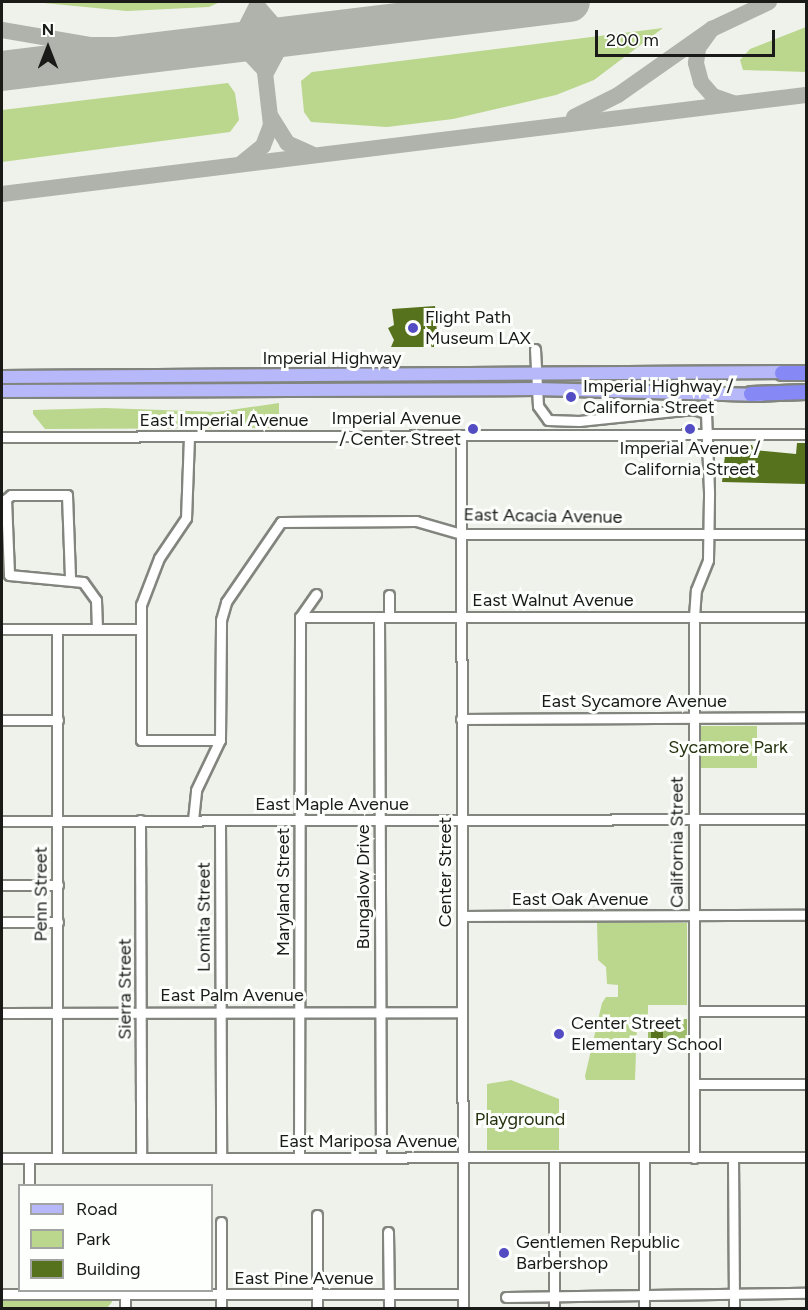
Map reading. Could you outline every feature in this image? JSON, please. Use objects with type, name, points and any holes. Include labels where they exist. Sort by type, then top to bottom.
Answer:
[{"type":"highway","points":[[782,373],[807,373]]},
{"type":"highway","points":[[750,394],[807,392]]},
{"type":"main road","name":"Imperial Highway","points":[[2,376],[782,373],[807,368]]},
{"type":"main road","points":[[190,376],[190,389]]},
{"type":"main road","name":"Imperial Highway","points":[[2,391],[536,389],[750,394],[807,399]]},
{"type":"street","name":"California Street","points":[[535,349],[539,411],[548,420],[698,409],[709,418],[710,534],[708,560],[696,590],[694,617],[694,1158]]},
{"type":"street","name":"East Imperial Avenue","points":[[2,437],[807,435]]},
{"type":"street","name":"Center Street","points":[[461,436],[463,1308]]},
{"type":"street","points":[[189,437],[186,518],[144,589],[140,629],[141,740],[220,740],[196,790],[193,820]]},
{"type":"street","points":[[70,577],[67,495],[11,495],[6,500],[9,575],[70,577],[83,582],[93,593],[97,629]]},
{"type":"street","name":"East Acacia Avenue","points":[[220,740],[220,620],[226,602],[281,522],[416,521],[461,534],[807,534]]},
{"type":"street","points":[[300,617],[316,594]]},
{"type":"street","name":"Bungalow Drive","points":[[381,1158],[380,820],[384,616],[389,595]]},
{"type":"street","name":"East Walnut Avenue","points":[[300,617],[807,617]]},
{"type":"street","name":"Maryland Street","points":[[300,617],[300,1158]]},
{"type":"street","points":[[2,629],[140,629]]},
{"type":"street","name":"Penn Street","points":[[57,629],[57,1158]]},
{"type":"street","name":"East Sycamore Avenue","points":[[461,719],[807,717]]},
{"type":"street","points":[[2,720],[58,720]]},
{"type":"street","name":"East Maple Avenue","points":[[2,821],[807,819]]},
{"type":"street","name":"Sierra Street","points":[[140,820],[141,1158]]},
{"type":"street","name":"Lomita Street","points":[[220,820],[221,1158]]},
{"type":"street","points":[[2,885],[58,885]]},
{"type":"street","name":"East Oak Avenue","points":[[462,916],[807,915]]},
{"type":"street","points":[[2,922],[58,922]]},
{"type":"street","points":[[694,1011],[807,1011]]},
{"type":"street","name":"East Palm Avenue","points":[[2,1013],[462,1012]]},
{"type":"street","points":[[694,1084],[807,1084]]},
{"type":"street","name":"East Mariposa Avenue","points":[[2,1158],[807,1157]]},
{"type":"street","points":[[29,1158],[29,1184]]},
{"type":"street","points":[[554,1158],[554,1308]]},
{"type":"street","points":[[644,1158],[644,1308]]},
{"type":"street","points":[[733,1158],[734,1308]]},
{"type":"street","points":[[317,1215],[317,1308]]},
{"type":"street","points":[[221,1222],[221,1308]]},
{"type":"street","points":[[388,1232],[389,1308]]},
{"type":"street","name":"East Pine Avenue","points":[[2,1294],[30,1292],[125,1295],[463,1294]]},
{"type":"street","points":[[506,1297],[554,1294],[807,1293]]},
{"type":"street","points":[[125,1295],[125,1308]]},
{"type":"green space","points":[[33,2],[220,2],[209,7],[127,11]]},
{"type":"green space","points":[[806,27],[806,72],[743,70],[740,60],[750,49]]},
{"type":"green space","points":[[663,28],[594,80],[556,95],[453,119],[387,127],[311,122],[304,112],[301,81],[312,72]]},
{"type":"green space","points":[[228,83],[235,93],[239,120],[230,132],[2,162],[2,110]]},
{"type":"green space","points":[[279,403],[279,428],[45,429],[33,414],[33,410],[105,408],[217,412]]},
{"type":"green space","name":"Sycamore Park","points":[[700,726],[757,726],[757,768],[700,768]]},
{"type":"green space","points":[[597,922],[687,923],[687,1005],[648,1005],[648,1025],[637,1025],[635,1080],[586,1080],[585,1076],[602,1003],[606,997],[618,997],[618,985],[607,984],[606,967],[598,960]]},
{"type":"green space","points":[[648,1019],[687,1019],[687,1043],[648,1043]]},
{"type":"green space","name":"Playground","points":[[511,1080],[559,1099],[559,1150],[487,1150],[487,1084]]},
{"type":"green space","points":[[2,1300],[112,1300],[112,1302],[107,1308],[2,1308]]},
{"type":"building","name":"Flight Path Museum LAX","points":[[435,306],[438,347],[391,347],[394,340],[388,328],[394,325],[392,309]]},
{"type":"building","points":[[797,443],[807,443],[807,484],[722,482],[726,446],[752,445],[754,450],[796,454]]},
{"type":"building","points":[[663,1022],[663,1039],[651,1039],[651,1025]]},
{"type":"taxiway","points":[[242,163],[263,146],[271,125],[257,2]]},
{"type":"taxiway","points":[[733,103],[713,96],[701,82],[696,63],[698,48],[712,29],[769,2]]},
{"type":"taxiway","points":[[217,44],[243,33],[256,7]]},
{"type":"taxiway","points":[[259,8],[277,29],[310,33]]},
{"type":"taxiway","points":[[574,117],[618,95],[712,29]]},
{"type":"taxiway","points":[[2,30],[90,45],[211,45]]},
{"type":"taxiway","points":[[267,71],[280,47],[304,35]]},
{"type":"taxiway","points":[[222,45],[247,51],[264,69]]},
{"type":"taxiway","points":[[2,194],[806,95]]},
{"type":"taxiway","points":[[271,117],[287,143],[312,154]]},
{"type":"runway","points":[[2,71],[570,2]]},
{"type":"place","name":"Flight Path Museum LAX","points":[[413,328]]},
{"type":"place","name":"Imperial Highway / California Street","points":[[571,397]]},
{"type":"place","name":"Imperial Avenue / Center Street","points":[[473,429]]},
{"type":"place","name":"Imperial Avenue / California Street","points":[[690,429]]},
{"type":"place","name":"Center Street Elementary School","points":[[559,1034]]},
{"type":"place","name":"Gentlemen Republic Barbershop","points":[[504,1253]]}]
